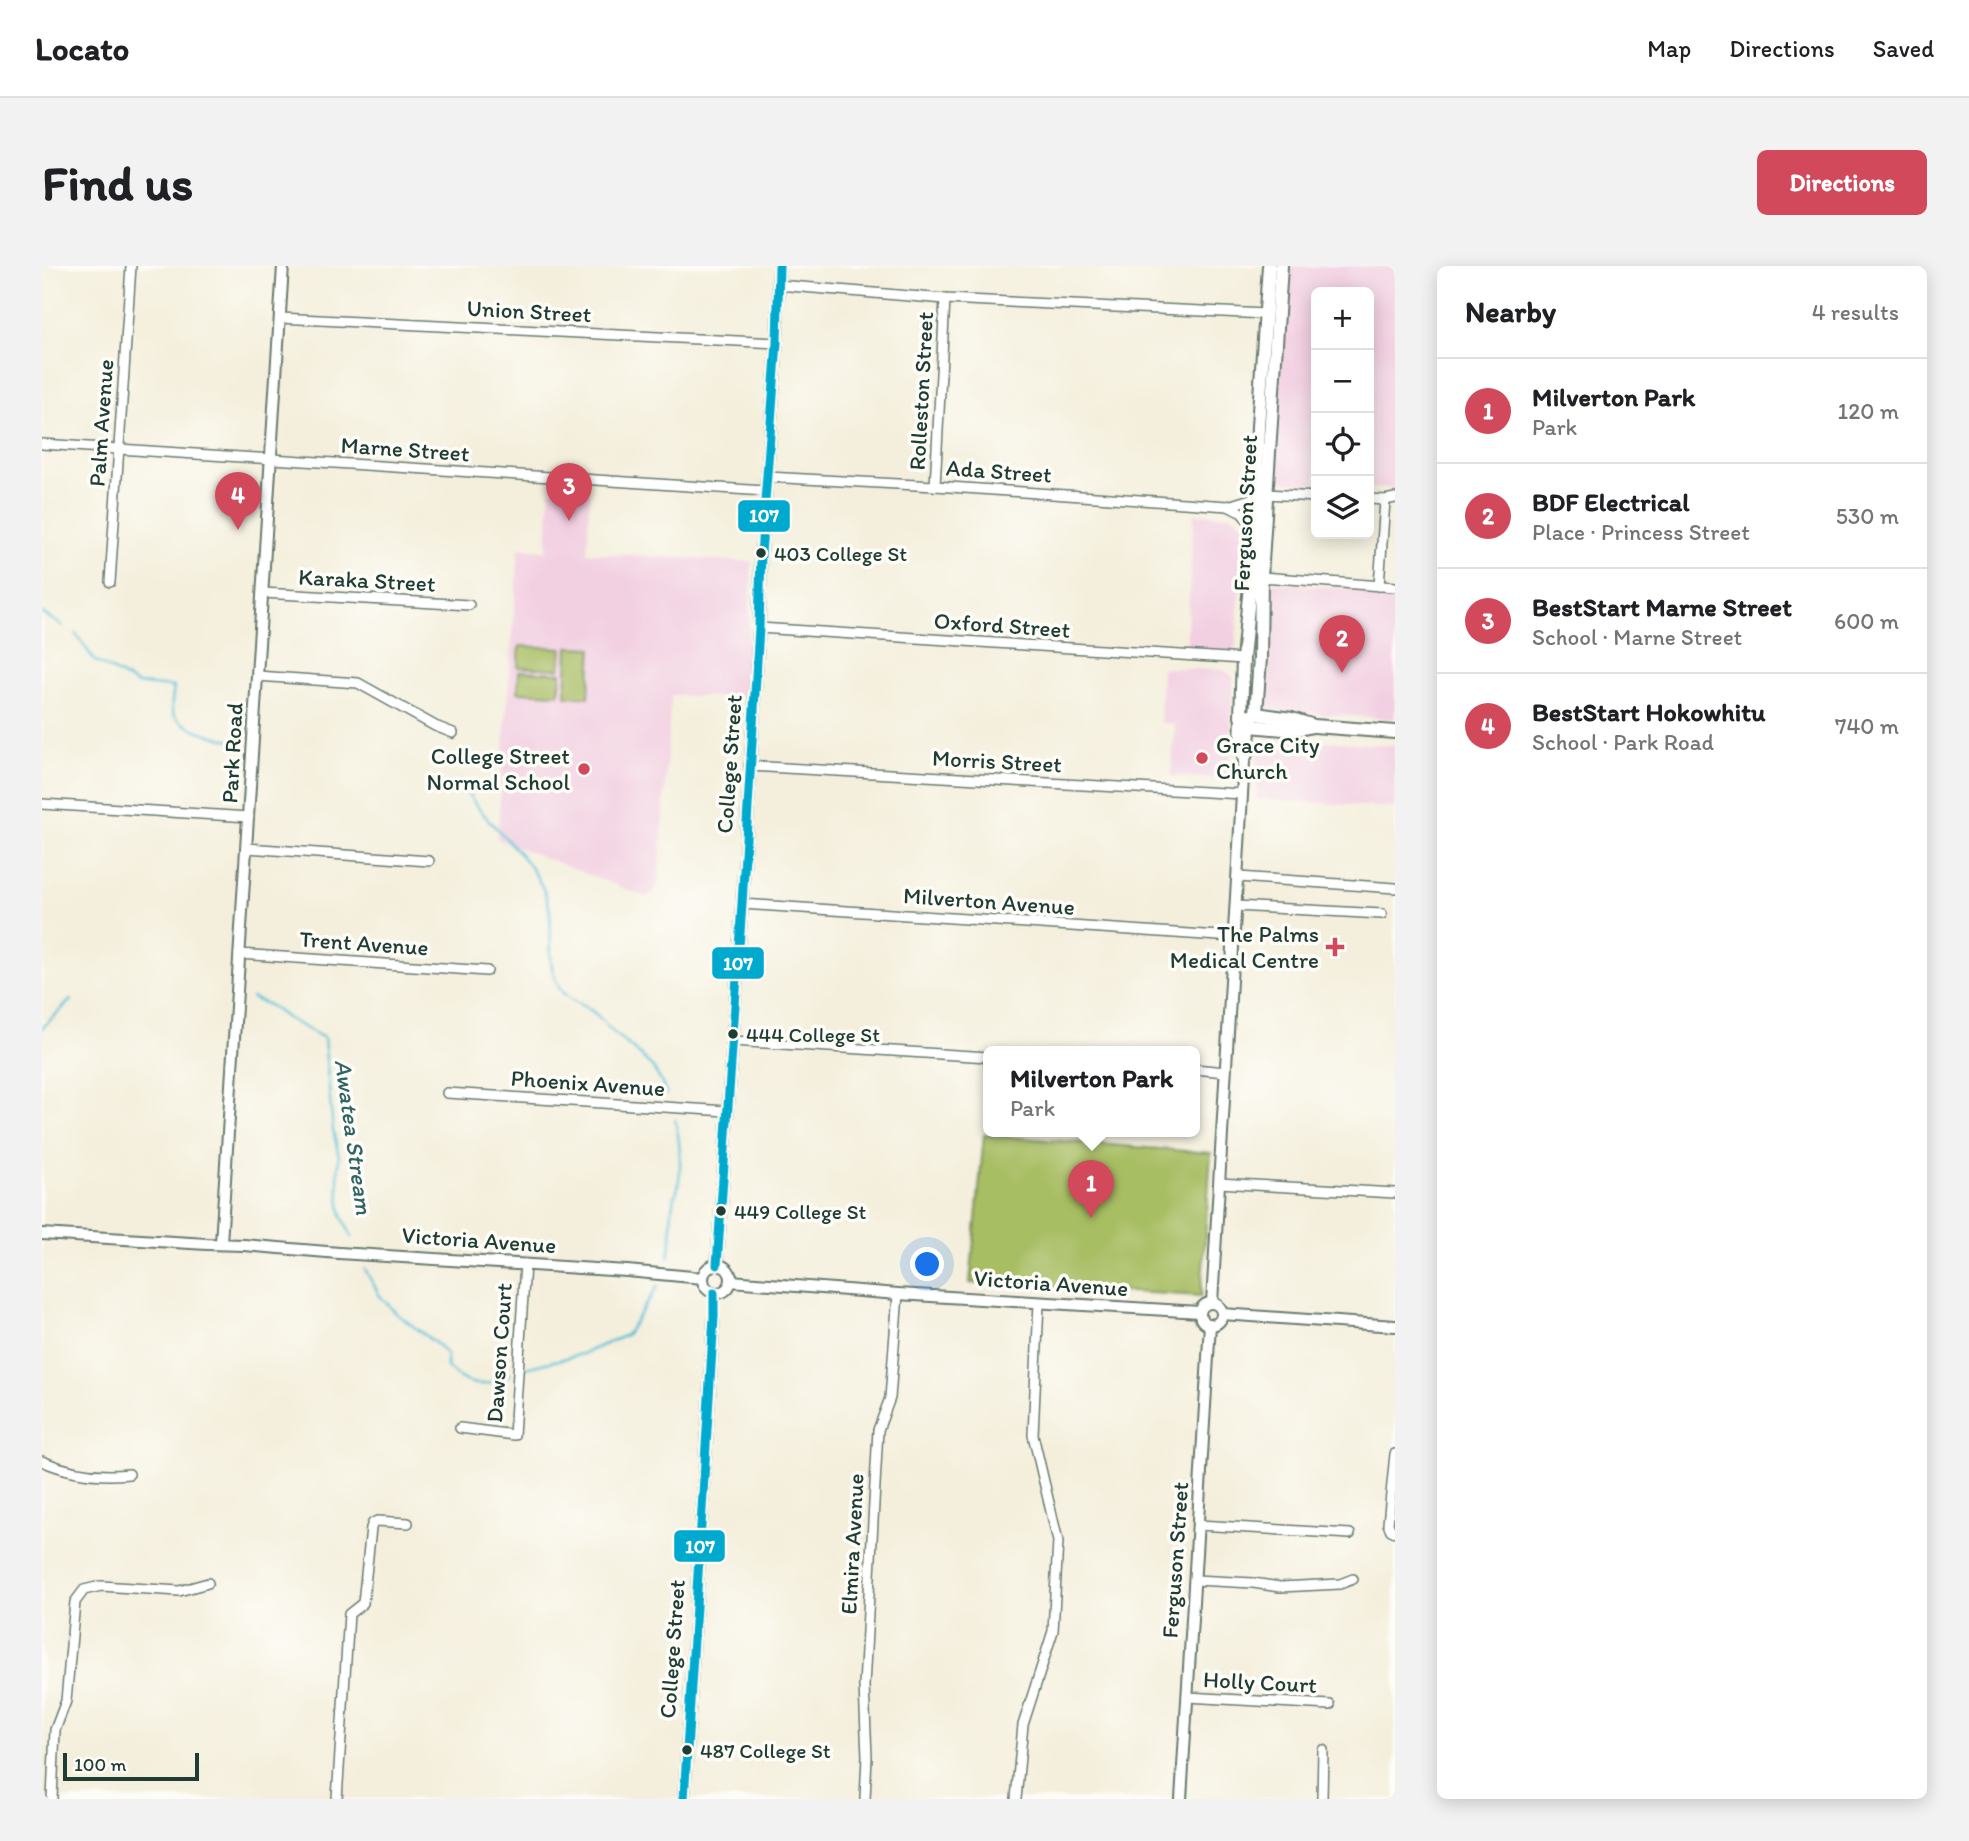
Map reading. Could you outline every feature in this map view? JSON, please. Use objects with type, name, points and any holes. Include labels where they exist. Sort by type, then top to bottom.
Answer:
[{"type":"main road","name":"Ferguson Street","points":[[1249,719],[1243,659],[1254,527],[1261,496],[1255,471],[1269,266]]},
{"type":"main road","name":"Ferguson Street","points":[[1249,719],[1260,658],[1261,496],[1281,266]]},
{"type":"main road","points":[[1249,719],[1294,730],[1314,726],[1395,732]]},
{"type":"street","name":"Palm Avenue","points":[[110,582],[131,266]]},
{"type":"street","name":"Park Road","points":[[221,1243],[283,266]]},
{"type":"street","name":"College Street","points":[[717,1265],[742,904],[765,491],[777,343],[779,266]]},
{"type":"street","points":[[778,285],[945,299],[1266,314]]},
{"type":"street","name":"Rolleston Street","points":[[935,486],[945,299]]},
{"type":"street","name":"Union Street","points":[[280,318],[777,343]]},
{"type":"street","name":"Marne Street","points":[[42,444],[765,491]]},
{"type":"street","name":"Ada Street","points":[[767,477],[1228,506],[1261,496],[1311,497]]},
{"type":"street","points":[[1379,586],[1390,499]]},
{"type":"street","points":[[1228,506],[1242,513],[1254,527]]},
{"type":"street","points":[[1261,577],[1395,587]]},
{"type":"street","name":"Karaka Street","points":[[263,593],[469,605]]},
{"type":"street","name":"Oxford Street","points":[[759,628],[1243,659]]},
{"type":"street","points":[[257,676],[358,683],[435,726],[453,733]]},
{"type":"street","name":"Ferguson Street","points":[[1212,1303],[1244,761],[1240,744],[1249,719]]},
{"type":"street","name":"Morris Street","points":[[750,766],[1242,794]]},
{"type":"street","points":[[42,804],[249,817]]},
{"type":"street","points":[[247,848],[429,861]]},
{"type":"street","points":[[1238,877],[1395,888]]},
{"type":"street","name":"Milverton Avenue","points":[[742,904],[1234,937]]},
{"type":"street","points":[[1236,906],[1382,914]]},
{"type":"street","name":"Trent Avenue","points":[[239,954],[487,971]]},
{"type":"street","points":[[733,1041],[983,1057]]},
{"type":"street","points":[[1200,1070],[1226,1072]]},
{"type":"street","name":"Phoenix Avenue","points":[[447,1093],[727,1111]]},
{"type":"street","points":[[1219,1184],[1395,1193]]},
{"type":"street","name":"Victoria Avenue","points":[[42,1234],[221,1243],[703,1278]]},
{"type":"street","name":"Dawson Court","points":[[460,1428],[514,1435],[525,1264]]},
{"type":"street","points":[[717,1265],[726,1268],[731,1281],[726,1290],[714,1293],[705,1287],[703,1278],[706,1270],[717,1265]]},
{"type":"street","name":"Victoria Avenue","points":[[731,1281],[1200,1312]]},
{"type":"street","name":"College Street","points":[[684,1799],[714,1293]]},
{"type":"street","name":"Elmira Avenue","points":[[865,1799],[867,1757],[864,1686],[878,1430],[890,1398],[898,1294]]},
{"type":"street","points":[[1016,1799],[1023,1725],[1054,1631],[1058,1541],[1033,1435],[1039,1303]]},
{"type":"street","points":[[1212,1303],[1219,1306],[1222,1314],[1217,1322],[1210,1324],[1202,1320],[1200,1312],[1204,1305],[1212,1303]]},
{"type":"street","points":[[1222,1314],[1395,1325]]},
{"type":"street","name":"Ferguson Street","points":[[1181,1799],[1210,1324]]},
{"type":"street","points":[[1395,1454],[1388,1524],[1395,1532]]},
{"type":"street","points":[[42,1461],[80,1472],[129,1474]]},
{"type":"street","points":[[337,1799],[349,1614],[363,1603],[370,1528],[373,1522],[377,1521],[408,1523]]},
{"type":"street","points":[[1198,1525],[1350,1534]]},
{"type":"street","points":[[1195,1580],[1280,1587],[1340,1584],[1353,1579]]},
{"type":"street","points":[[52,1799],[55,1730],[66,1701],[75,1602],[84,1590],[101,1586],[179,1591],[208,1583]]},
{"type":"street","name":"Holly Court","points":[[1187,1697],[1330,1705]]},
{"type":"street","points":[[1322,1799],[1323,1751]]},
{"type":"shaded area","points":[[1288,266],[1395,266],[1395,488],[1374,488],[1374,287],[1311,287],[1311,484],[1273,481]]},
{"type":"shaded area","name":"College Street Normal School","points":[[550,490],[590,492],[587,553],[752,562],[746,698],[671,695],[659,880],[652,894],[646,897],[497,839],[519,548],[547,550]]},
{"type":"shaded area","points":[[1194,514],[1232,515],[1245,526],[1235,652],[1186,648]]},
{"type":"shaded area","points":[[1266,582],[1395,592],[1395,719],[1276,711],[1260,703]]},
{"type":"shaded area","points":[[1162,668],[1222,670],[1233,677],[1229,779],[1171,776],[1175,724],[1160,723]]},
{"type":"shaded area","points":[[1268,737],[1395,746],[1395,808],[1256,799],[1258,743]]},
{"type":"green space","points":[[520,646],[562,648],[560,669],[518,667]]},
{"type":"green space","points":[[568,647],[592,648],[589,697],[566,696]]},
{"type":"green space","points":[[519,671],[561,673],[559,694],[518,692]]},
{"type":"green space","points":[[984,1137],[1211,1153],[1201,1296],[970,1283]]},
{"type":"waterway","name":"Awatea Stream","points":[[42,613],[63,626]]},
{"type":"waterway","name":"Awatea Stream","points":[[76,634],[95,661],[137,684],[174,687],[172,710],[182,722],[201,732],[240,743]]},
{"type":"waterway","name":"Awatea Stream","points":[[460,780],[480,810],[517,850],[546,896],[550,917],[551,960],[559,988],[571,1000],[595,1013],[645,1060],[657,1074],[666,1094]]},
{"type":"waterway","name":"Awatea Stream","points":[[252,998],[269,1005],[288,1019],[324,1038],[333,1130],[339,1157],[340,1204],[342,1217],[352,1237]]},
{"type":"waterway","points":[[42,1028],[71,1000]]},
{"type":"waterway","name":"Awatea Stream","points":[[668,1258],[672,1208],[680,1171],[675,1120]]},
{"type":"waterway","points":[[365,1269],[380,1296],[396,1313],[447,1355],[447,1367],[454,1374],[477,1384],[493,1382],[510,1374]]},
{"type":"waterway","name":"Awatea Stream","points":[[526,1368],[582,1354],[626,1335],[658,1286]]},
{"type":"transit line","name":"107","points":[[717,1265],[742,904],[761,554],[777,343],[779,266]]},
{"type":"transit line","name":"107","points":[[684,1799],[714,1293]]},
{"type":"place","name":"BestStart Marne Street","points":[[569,521]]},
{"type":"place","name":"BestStart Hokowhitu","points":[[238,530]]},
{"type":"place","name":"403 College St","points":[[761,553]]},
{"type":"place","name":"BDF Electrical","points":[[1342,673]]},
{"type":"place","name":"Grace City Church","points":[[1202,758]]},
{"type":"place","name":"College Street Normal School","points":[[584,769]]},
{"type":"place","name":"The Palms Medical Centre","points":[[1335,947]]},
{"type":"place","name":"444 College St","points":[[733,1034]]},
{"type":"place","name":"449 College St","points":[[721,1211]]},
{"type":"place","name":"Milverton Park","points":[[1091,1218]]},
{"type":"place","name":"487 College St","points":[[687,1750]]}]
